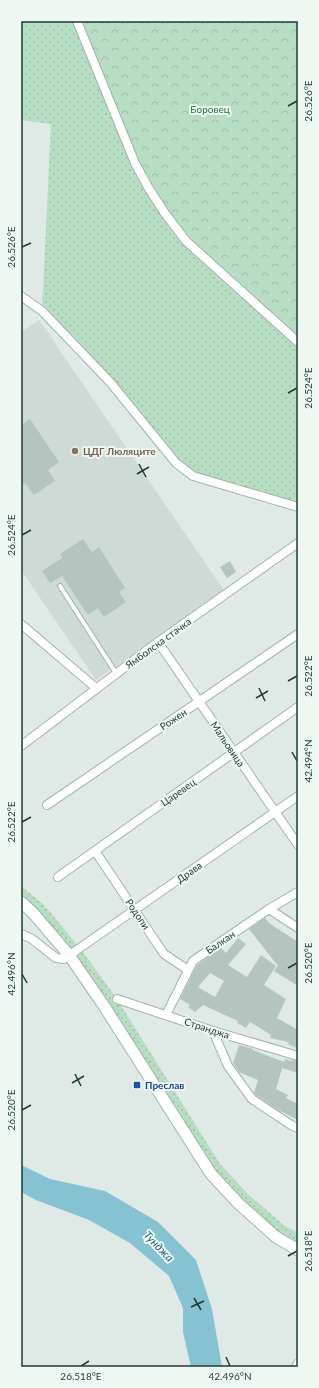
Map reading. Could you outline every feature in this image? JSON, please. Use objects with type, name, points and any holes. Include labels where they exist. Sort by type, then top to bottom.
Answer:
[{"type":"main road","points":[[21,902],[33,912],[69,955],[104,1006],[211,1174],[239,1204],[270,1232],[298,1250]]},
{"type":"street","points":[[77,21],[135,163],[164,212],[186,241],[298,342]]},
{"type":"street","points":[[21,296],[42,311],[110,382],[176,463],[184,470],[193,476],[298,507]]},
{"type":"street","name":"Ямболска стачка","points":[[21,746],[158,642],[298,543]]},
{"type":"street","points":[[21,624],[96,688]]},
{"type":"street","name":"Рожен","points":[[48,805],[298,634]]},
{"type":"street","name":"Мальовица","points":[[158,642],[298,845]]},
{"type":"street","name":"Царевец","points":[[58,877],[298,707]]},
{"type":"street","name":"Драва","points":[[69,955],[298,796]]},
{"type":"street","name":"Родопи","points":[[95,851],[164,954],[188,970]]},
{"type":"street","name":"Балкан","points":[[166,1015],[193,961],[269,909],[298,892]]},
{"type":"street","points":[[269,909],[298,928]]},
{"type":"street","points":[[21,934],[32,938],[56,958],[64,959],[69,955]]},
{"type":"street","name":"Странджа","points":[[117,999],[213,1031],[298,1056]]},
{"type":"street","points":[[213,1031],[228,1066],[252,1099],[298,1128]]},
{"type":"street","points":[[296,1367],[298,1363]]},
{"type":"lane","points":[[60,586],[116,673]]},
{"type":"shaded area","name":"ЦДГ Люляците","points":[[39,320],[225,592],[96,680],[21,570],[21,332]]},
{"type":"green space","points":[[21,21],[77,21],[298,342],[298,507],[193,476],[42,311],[51,124],[21,120]]},
{"type":"green space","name":"Боровец","points":[[77,21],[298,21],[298,342],[186,241],[148,187]]},
{"type":"green space","points":[[21,886],[44,905],[80,948],[117,999],[220,1164],[248,1194],[285,1226],[298,1233],[298,1250],[211,1174],[104,1006],[21,902]]},
{"type":"water","name":"Тунджа","points":[[21,1165],[50,1179],[105,1191],[158,1222],[196,1260],[212,1309],[222,1367],[191,1367],[183,1332],[183,1308],[169,1276],[130,1243],[89,1220],[36,1200],[21,1192]]},
{"type":"building","points":[[30,419],[59,462],[48,470],[55,481],[34,495],[25,483],[21,486],[21,425]]},
{"type":"building","points":[[83,539],[92,552],[99,547],[125,588],[119,592],[126,602],[104,617],[98,608],[88,615],[62,576],[50,583],[42,571],[62,558],[60,554]]},
{"type":"building","points":[[230,561],[236,572],[227,578],[220,567]]},
{"type":"building","points":[[265,918],[269,923],[298,942],[298,986],[274,971],[278,966],[249,929]]},
{"type":"building","points":[[238,938],[246,944],[228,965],[247,977],[261,955],[276,966],[264,985],[286,999],[277,1018],[298,1030],[298,1050],[296,1050],[297,1048],[288,1044],[289,1042],[270,1038],[271,1035],[250,1022],[246,1028],[237,1023],[238,1021],[203,1005],[195,1012],[188,1007],[190,1005],[180,999],[197,965],[221,948],[226,953]],"holes":[[[210,973],[224,981],[215,997],[198,987]]]},
{"type":"building","points":[[239,1045],[253,1049],[284,1062],[276,1089],[288,1095],[286,1098],[298,1104],[298,1120],[278,1110],[254,1093],[258,1080],[239,1072],[233,1063]]},
{"type":"building","points":[[285,1059],[298,1061],[298,1073],[282,1068]]},
{"type":"place","name":"ЦДГ Люляците","points":[[75,451]]},
{"type":"place","name":"Преслав","points":[[137,1085]]}]
